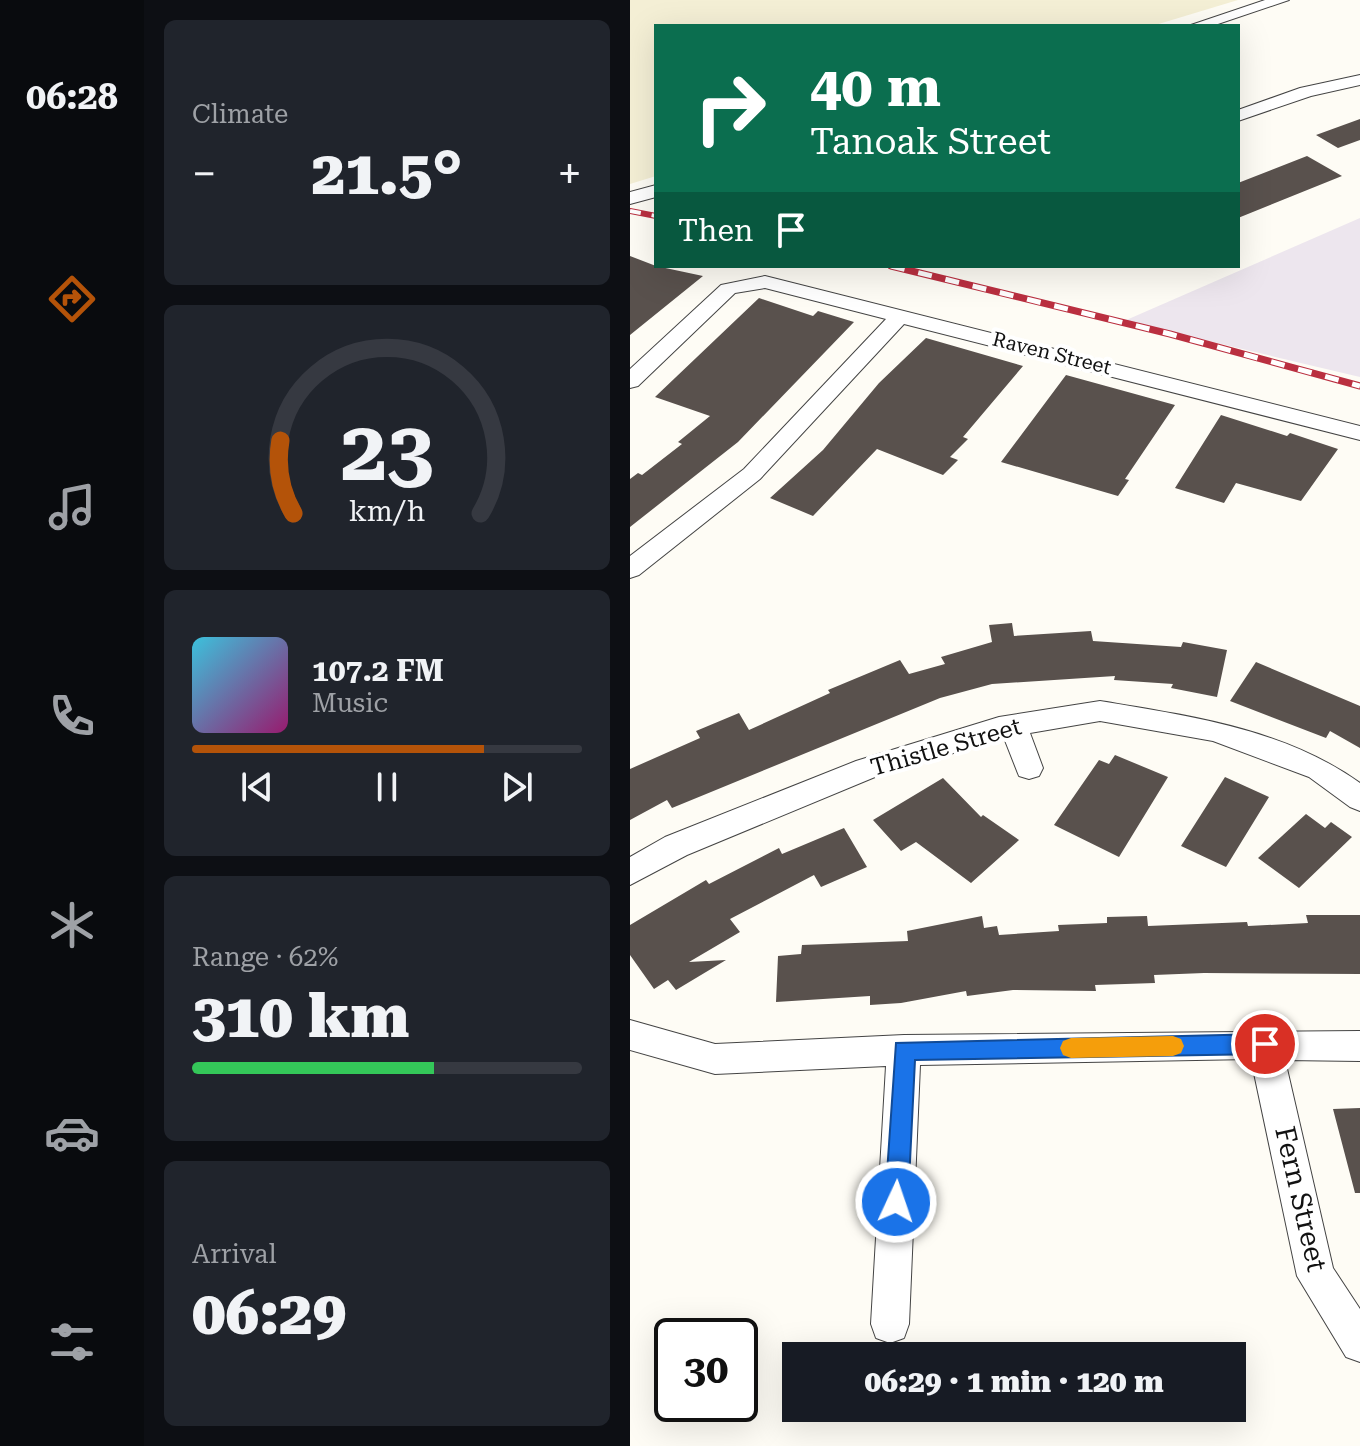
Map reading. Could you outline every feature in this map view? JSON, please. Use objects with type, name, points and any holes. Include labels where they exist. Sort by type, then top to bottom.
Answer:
[{"type":"street","points":[[1203,24],[1281,0]]},
{"type":"street","points":[[1240,115],[1306,92],[1360,80]]},
{"type":"street","points":[[630,198],[654,192]]},
{"type":"street","name":"Raven Street","points":[[630,381],[728,289],[765,282],[902,314],[1360,433]]},
{"type":"street","points":[[630,569],[752,474],[902,314]]},
{"type":"street","name":"Thistle Street","points":[[630,872],[676,846],[866,769],[1013,725],[1100,711],[1216,731],[1319,769],[1360,799]]},
{"type":"street","points":[[1013,725],[1029,768]]},
{"type":"street","points":[[630,1035],[715,1059],[904,1050],[1265,1044],[1360,1046]]},
{"type":"street","name":"Fern Street","points":[[1265,1044],[1316,1276],[1360,1343]]},
{"type":"street","points":[[890,1324],[904,1050]]},
{"type":"shaded area","points":[[630,0],[1238,0],[1159,24],[654,24],[654,177],[630,184]]},
{"type":"shaded area","points":[[1360,218],[1360,377],[1124,321]]},
{"type":"building","points":[[1360,119],[1360,140],[1338,148],[1316,135]]},
{"type":"building","points":[[1307,156],[1342,176],[1240,217],[1240,182]]},
{"type":"building","points":[[630,256],[654,265],[654,268],[703,276],[630,335]]},
{"type":"building","points":[[759,298],[813,316],[818,311],[854,322],[738,442],[630,527],[630,479],[638,473],[642,475],[682,444],[678,442],[710,416],[655,397]]},
{"type":"building","points":[[926,338],[1023,366],[963,437],[968,439],[950,457],[958,460],[943,475],[877,449],[813,516],[770,498],[823,450],[879,383]]},
{"type":"building","points":[[1066,375],[1175,405],[1125,479],[1129,480],[1118,496],[1001,462]]},
{"type":"building","points":[[1221,415],[1338,449],[1301,501],[1236,483],[1224,503],[1175,488]]},
{"type":"building","points":[[1012,623],[1014,636],[1091,631],[1093,641],[1181,647],[1183,642],[1227,650],[1217,697],[1171,688],[1173,684],[1114,680],[1115,676],[992,684],[940,698],[672,808],[667,800],[630,820],[630,769],[700,738],[696,731],[739,713],[749,730],[830,693],[828,690],[900,660],[909,674],[945,664],[941,657],[992,642],[989,625]]},
{"type":"building","points":[[1256,662],[1360,706],[1360,748],[1330,731],[1326,738],[1230,701]]},
{"type":"building","points":[[1115,755],[1168,777],[1119,857],[1054,825],[1099,760],[1109,764]]},
{"type":"building","points":[[1225,777],[1269,797],[1226,867],[1181,846]]},
{"type":"building","points":[[943,778],[981,817],[983,815],[1019,840],[971,883],[916,842],[901,851],[873,820]]},
{"type":"building","points":[[1306,814],[1325,828],[1331,822],[1352,837],[1299,888],[1258,858]]},
{"type":"building","points":[[844,828],[867,867],[821,887],[814,875],[730,919],[740,932],[689,962],[726,960],[676,990],[668,980],[654,989],[630,955],[630,925],[706,880],[709,884],[779,848],[782,854]]},
{"type":"building","points":[[1306,915],[1360,915],[1360,974],[1154,975],[1155,983],[1095,985],[1096,991],[1013,990],[967,996],[966,991],[901,1003],[870,1005],[870,996],[776,1002],[778,956],[801,954],[802,945],[908,941],[907,931],[982,916],[984,928],[997,926],[999,935],[1059,931],[1058,925],[1107,923],[1107,917],[1147,916],[1148,926],[1247,922],[1248,926],[1308,923]]},
{"type":"building","points":[[1360,1108],[1360,1193],[1355,1193],[1333,1109]]},
{"type":"railway","points":[[630,211],[654,216]]},
{"type":"railway","points":[[899,268],[1170,334],[1360,386]]},
{"type":"slow traffic","points":[[1071,1048],[1173,1046]]},
{"type":"route","points":[[896,1202],[904,1050],[1265,1044]]}]
